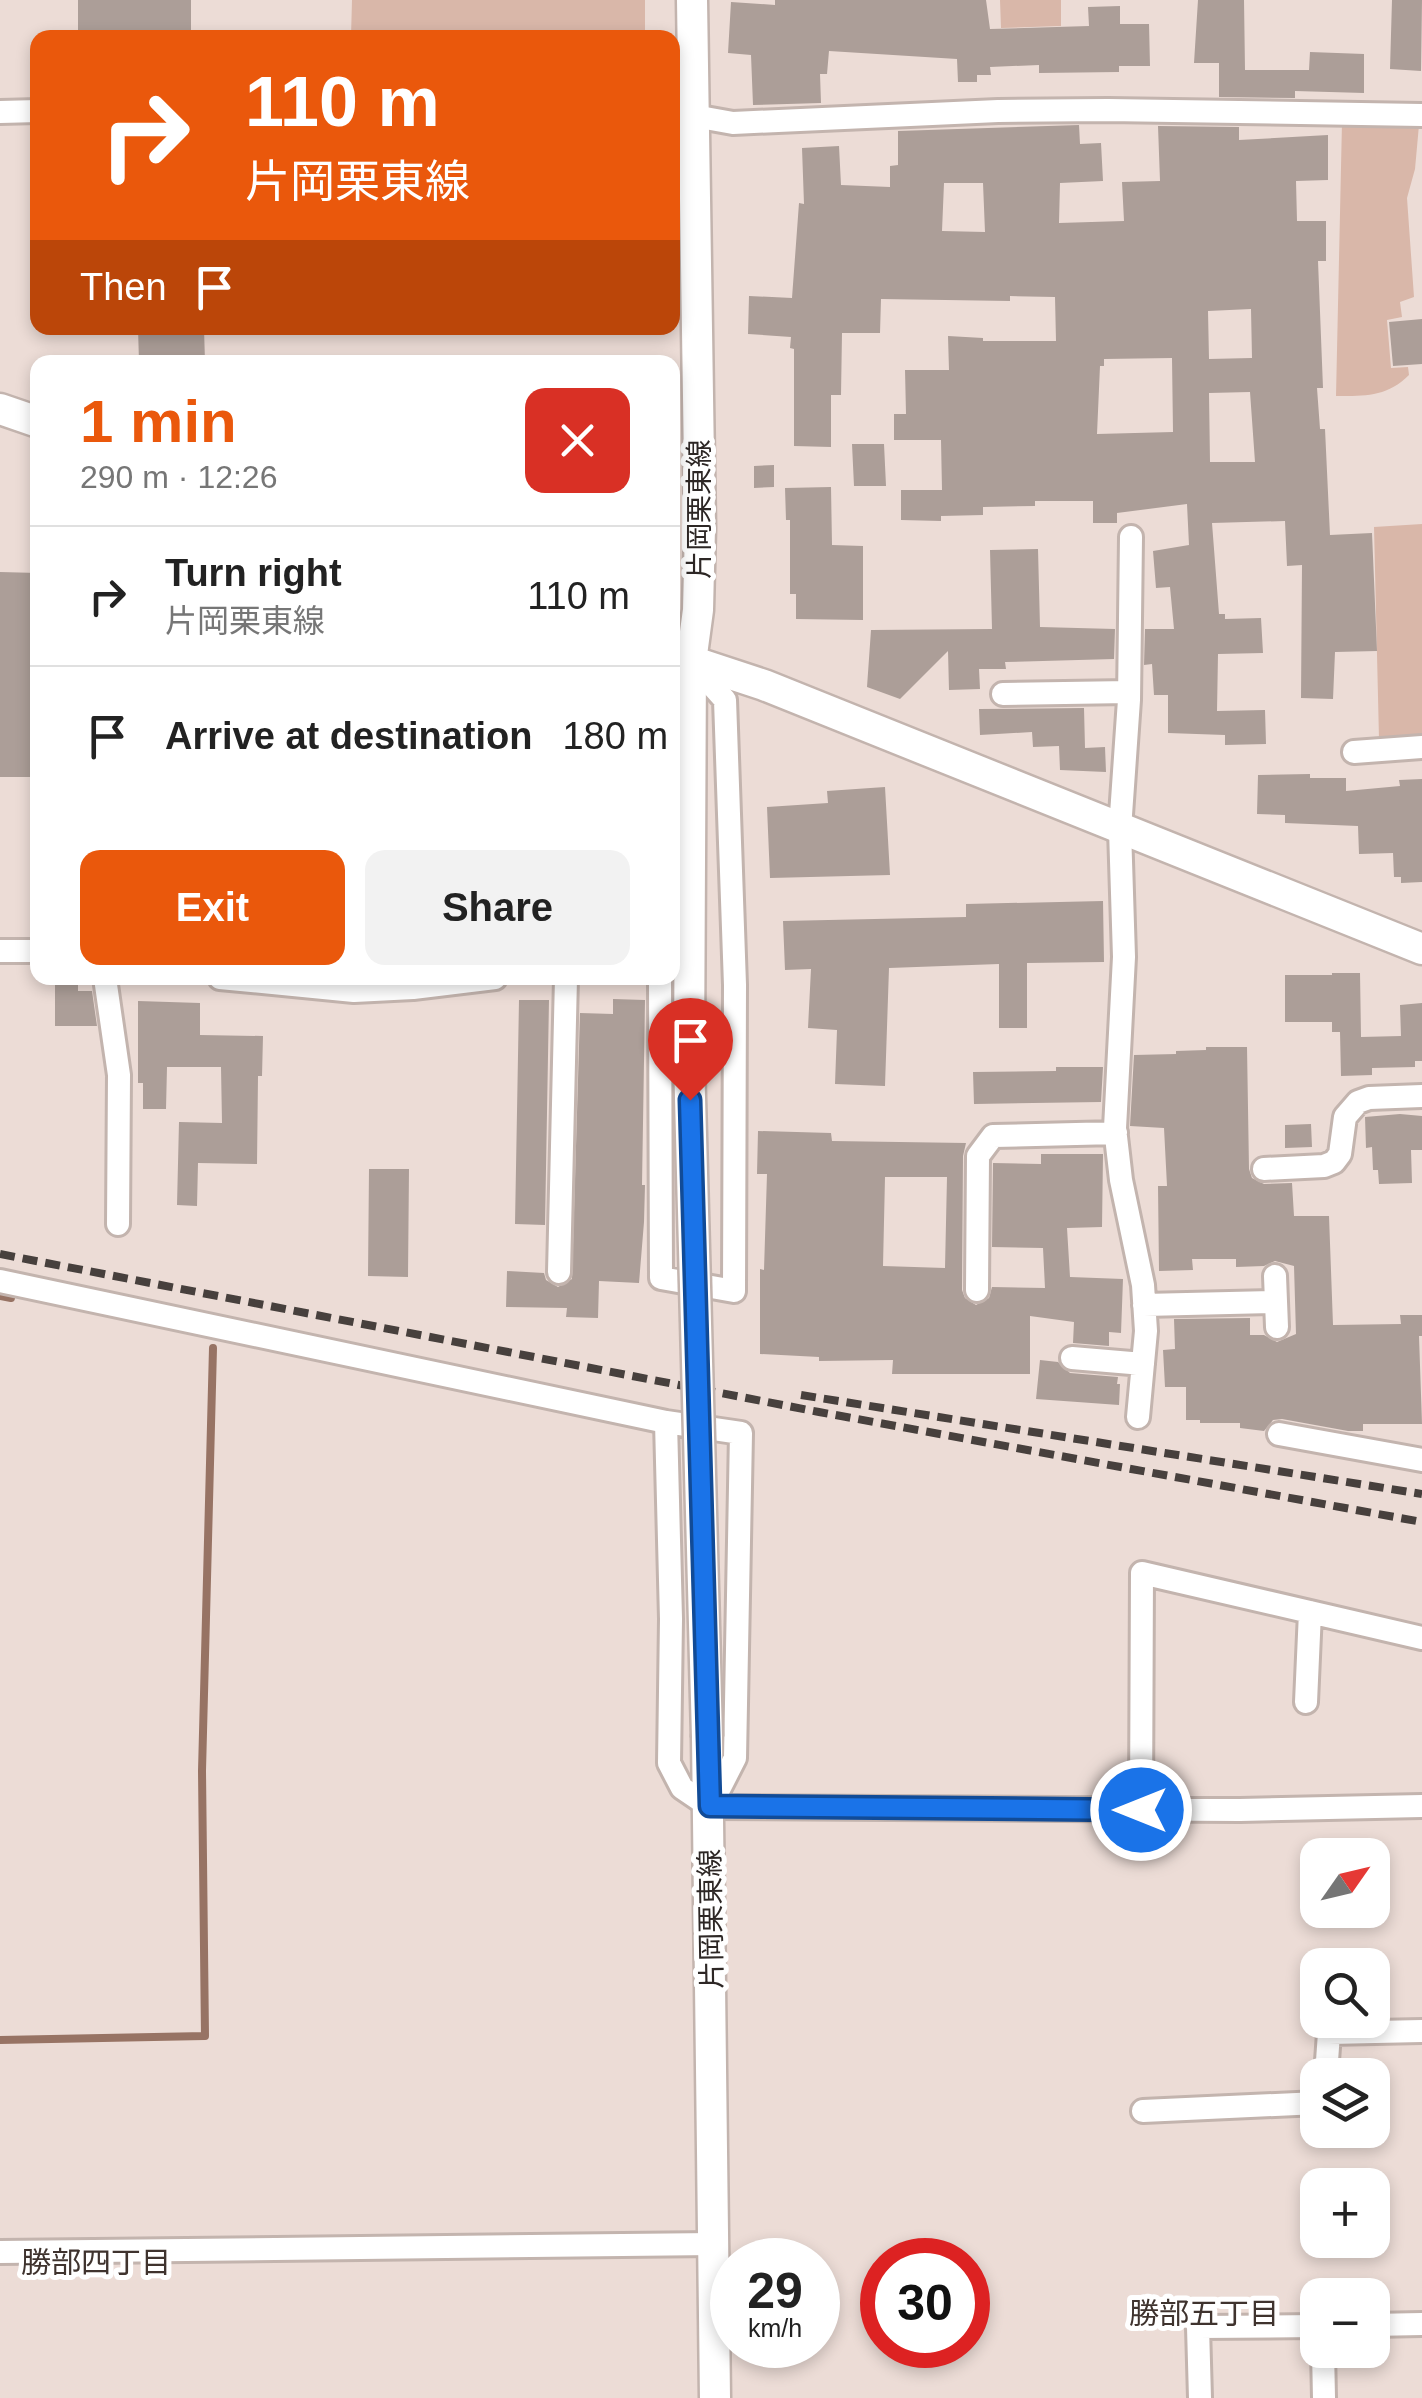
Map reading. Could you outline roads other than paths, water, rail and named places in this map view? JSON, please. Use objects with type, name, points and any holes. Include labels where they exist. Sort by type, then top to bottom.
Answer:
[{"type":"main road","name":"片岡栗東線","points":[[680,663],[698,610],[700,528],[683,114],[692,0]]},
{"type":"main road","points":[[0,409],[30,419]]},
{"type":"main road","points":[[680,666],[764,686],[1422,949]]},
{"type":"main road","name":"片岡栗東線","points":[[680,702],[710,1806],[714,2238]]},
{"type":"main road","name":"片岡栗東線","points":[[715,2368],[715,2398]]},
{"type":"street","points":[[0,112],[30,111]]},
{"type":"street","points":[[683,114],[732,123],[1017,111],[1422,115]]},
{"type":"street","points":[[1131,537],[1129,692],[1120,829],[1124,957],[1116,1133],[1144,1305],[1138,1417]]},
{"type":"street","points":[[660,985],[661,1278],[734,1291],[735,985],[725,700],[680,667]]},
{"type":"street","points":[[1003,694],[1129,692]]},
{"type":"street","points":[[1354,752],[1422,747]]},
{"type":"street","points":[[0,950],[30,951]]},
{"type":"street","points":[[106,985],[119,1075],[118,1224]]},
{"type":"street","points":[[268,985],[354,991],[438,985]]},
{"type":"street","points":[[559,1272],[566,985]]},
{"type":"street","points":[[1264,1169],[1334,1162],[1340,1154],[1345,1118],[1358,1102],[1422,1096]]},
{"type":"street","points":[[660,1128],[734,1127]]},
{"type":"street","points":[[977,1290],[978,1156],[993,1136],[1116,1133]]},
{"type":"street","points":[[1276,1276],[1276,1327]]},
{"type":"street","points":[[0,1281],[666,1422],[741,1433],[735,1758],[710,1806]]},
{"type":"street","points":[[1144,1305],[1275,1302]]},
{"type":"street","points":[[1072,1358],[1143,1364]]},
{"type":"street","points":[[666,1422],[670,1763],[682,1788],[710,1806],[1141,1810],[1422,1806]]},
{"type":"street","points":[[1279,1434],[1422,1460]]},
{"type":"street","points":[[1141,1810],[1142,1573],[1422,1638]]},
{"type":"street","points":[[1306,1702],[1310,1612]]},
{"type":"street","points":[[1327,2058],[1329,2033],[1422,2030]]},
{"type":"street","points":[[1143,2111],[1300,2104]]},
{"type":"street","points":[[0,2252],[710,2244]]},
{"type":"street","points":[[1390,2325],[1422,2324]]},
{"type":"street","points":[[1200,2398],[1198,2327],[1300,2326]]},
{"type":"street","points":[[1323,2368],[1324,2398]]},
{"type":"waterway","points":[[0,1296],[11,1298]]},
{"type":"waterway","points":[[0,2040],[205,2036],[202,1771],[213,1348]]},
{"type":"railway","points":[[0,1254],[819,1412],[1422,1522]]},
{"type":"railway","points":[[801,1395],[1422,1494]]},
{"type":"district","name":"勝部四丁目","points":[[96,2262]]},
{"type":"district","name":"勝部五丁目","points":[[1204,2313]]}]
